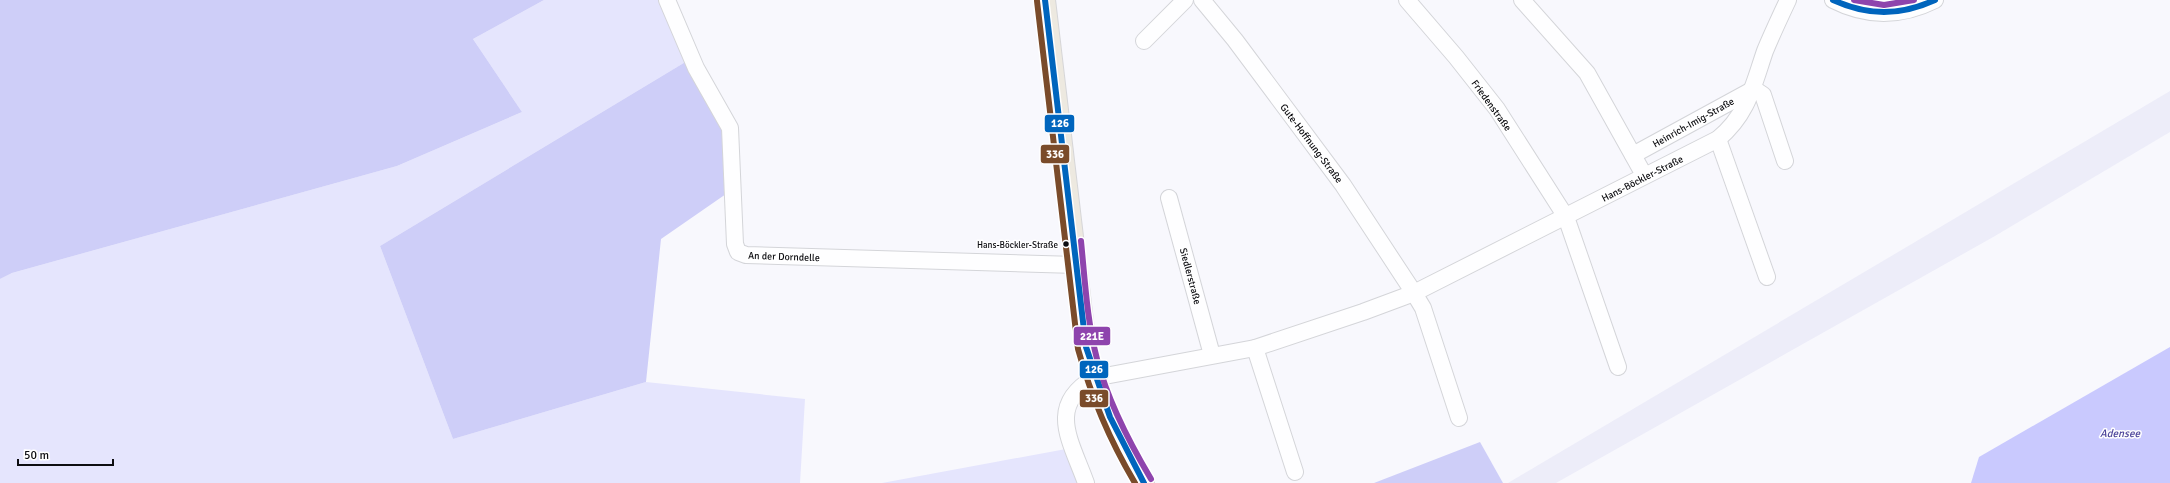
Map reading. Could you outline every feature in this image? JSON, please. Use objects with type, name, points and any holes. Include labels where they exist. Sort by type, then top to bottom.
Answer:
[{"type":"main road","points":[[1045,0],[1086,347],[1094,378],[1117,432],[1144,483]]},
{"type":"street","name":"An der Dorndelle","points":[[667,0],[696,68],[730,128],[735,244],[738,252],[746,255],[1076,265]]},
{"type":"street","points":[[1144,40],[1185,0]]},
{"type":"street","name":"Gute-Hoffnung-Straße","points":[[1202,0],[1235,40],[1343,185],[1414,293]]},
{"type":"street","name":"Friedenstraße","points":[[1407,0],[1456,57],[1497,109],[1566,217]]},
{"type":"street","points":[[1522,0],[1587,73],[1644,175]]},
{"type":"street","name":"Hans-Böckler-Straße","points":[[1094,378],[1255,348],[1364,312],[1414,293],[1566,217],[1644,175],[1718,139],[1731,128],[1754,89],[1766,50],[1788,0]]},
{"type":"street","points":[[1833,0],[1862,12],[1889,14],[1918,8],[1935,0]]},
{"type":"street","points":[[1754,89],[1763,95],[1785,161]]},
{"type":"street","name":"Heinrich-Imig-Straße","points":[[1633,155],[1754,89]]},
{"type":"street","points":[[1718,139],[1767,277]]},
{"type":"street","name":"Siedlerstraße","points":[[1169,198],[1212,355]]},
{"type":"street","points":[[1566,217],[1618,367]]},
{"type":"street","points":[[1414,293],[1423,308],[1459,418]]},
{"type":"street","points":[[1255,348],[1295,472]]},
{"type":"street","points":[[1086,483],[1065,420],[1066,408],[1075,391],[1094,378]]},
{"type":"shaded area","points":[[0,0],[544,0],[473,39],[522,112],[397,166],[12,273],[0,279]]},
{"type":"shaded area","points":[[544,0],[662,0],[687,61],[380,246],[453,439],[646,382],[805,399],[800,483],[0,483],[0,279],[12,273],[397,166],[522,112],[473,39]]},
{"type":"shaded area","points":[[687,61],[725,133],[726,194],[661,239],[646,382],[453,439],[380,246]]},
{"type":"shaded area","points":[[2170,91],[2170,132],[1995,236],[1556,483],[1508,483]]},
{"type":"shaded area","points":[[1480,442],[1503,483],[1374,483]]},
{"type":"shaded area","points":[[1066,449],[1078,483],[882,483]]},
{"type":"water","name":"Adensee","points":[[2170,347],[2170,483],[1971,483],[1979,457]]},
{"type":"transit line","name":"126","points":[[1045,0],[1086,347],[1110,417],[1144,483]]},
{"type":"transit line","name":"126","points":[[1833,0],[1859,9],[1884,12],[1909,9],[1935,0]]},
{"type":"transit line","name":"221E","points":[[1854,0],[1884,5],[1914,0]]},
{"type":"transit line","name":"336","points":[[1037,1],[1078,349],[1095,401],[1109,435],[1135,483]]},
{"type":"transit line","name":"221E","points":[[1081,241],[1087,301],[1097,359],[1113,406],[1135,451],[1151,479]]},
{"type":"place","name":"Hans-Böckler-Straße","points":[[1066,244]]}]
